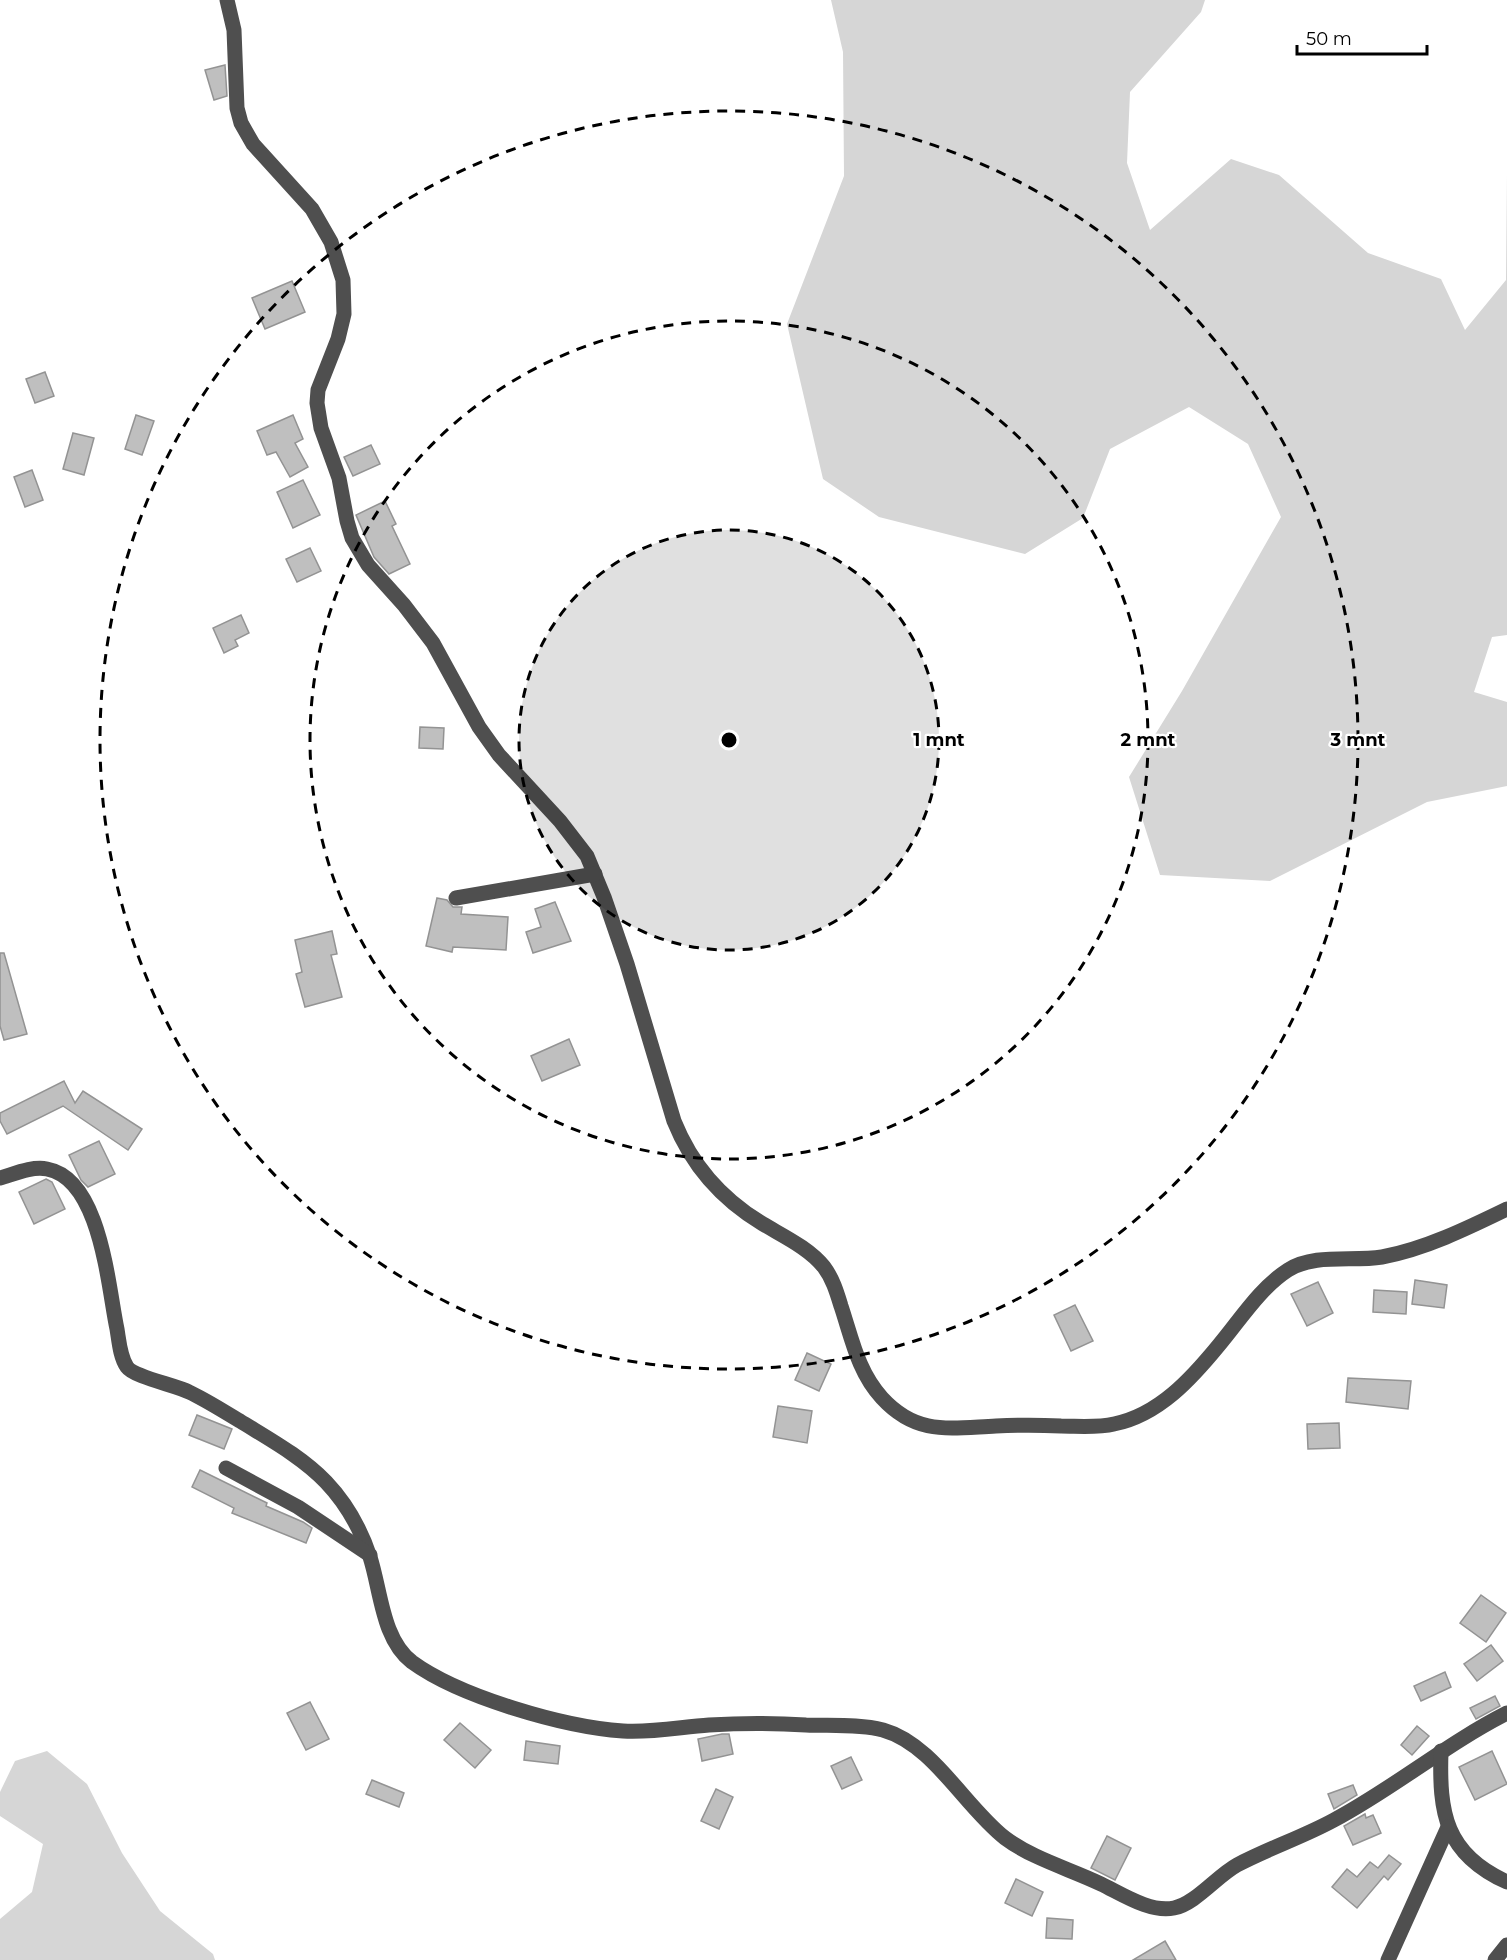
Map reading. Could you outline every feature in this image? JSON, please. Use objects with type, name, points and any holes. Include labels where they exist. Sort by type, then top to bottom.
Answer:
[{"type":"street","points":[[227,0],[234,30],[237,101],[241,123],[253,144],[312,209],[331,242],[343,280],[344,314],[338,339],[318,390],[317,403],[321,428],[339,478],[352,538],[368,565],[404,604],[433,643],[479,727],[499,755],[575,838],[587,856],[627,964],[682,1140],[708,1180],[720,1193],[737,1207],[790,1240],[822,1265],[833,1282],[863,1372],[889,1405],[904,1417],[931,1428],[958,1429],[1031,1425],[1098,1426],[1124,1422],[1149,1410],[1184,1384],[1203,1365],[1269,1286],[1289,1269],[1311,1262],[1364,1260],[1402,1252],[1479,1223],[1507,1209]]},
{"type":"street","points":[[456,898],[595,874]]},
{"type":"street","points":[[0,1178],[46,1168],[60,1174],[72,1184],[86,1203],[98,1232],[127,1367],[135,1374],[172,1384],[190,1392],[296,1456],[324,1479],[350,1513],[370,1556],[388,1629],[394,1643],[407,1658],[417,1665],[456,1686],[560,1721],[625,1731],[757,1722],[882,1730],[913,1744],[992,1826],[1015,1845],[1124,1896],[1158,1908],[1184,1905],[1226,1872],[1335,1820],[1442,1751],[1507,1713]]},
{"type":"street","points":[[226,1468],[298,1507],[370,1556]]},
{"type":"street","points":[[1442,1751],[1440,1787],[1442,1807],[1448,1827],[1473,1862],[1507,1882]]},
{"type":"street","points":[[1388,1960],[1448,1827]]},
{"type":"street","points":[[1495,1960],[1507,1945]]},
{"type":"shaded area","points":[[831,0],[1205,0],[1201,12],[1130,92],[1127,163],[1150,230],[1231,159],[1279,175],[1368,253],[1441,279],[1465,330],[1506,280],[1507,174],[1507,635],[1492,637],[1474,692],[1507,702],[1507,786],[1427,802],[1270,881],[1160,875],[1129,777],[1182,691],[1281,517],[1248,444],[1189,407],[1110,449],[1083,518],[1025,554],[879,517],[823,479],[787,324],[844,176],[843,52]]},
{"type":"shaded area","points":[[47,1751],[87,1784],[122,1853],[160,1911],[213,1954],[215,1960],[0,1960],[0,1919],[32,1892],[43,1844],[0,1816],[0,1792],[15,1761]]},
{"type":"building","points":[[225,65],[227,96],[214,100],[205,70]]},
{"type":"building","points":[[292,281],[305,312],[265,329],[252,298]]},
{"type":"building","points":[[45,372],[54,396],[35,403],[26,379]]},
{"type":"building","points":[[136,415],[154,421],[142,455],[125,449]]},
{"type":"building","points":[[293,415],[303,439],[295,443],[308,467],[290,477],[276,452],[267,455],[257,431]]},
{"type":"building","points":[[73,433],[94,438],[84,475],[63,469]]},
{"type":"building","points":[[371,445],[380,464],[353,476],[344,457]]},
{"type":"building","points":[[32,470],[43,500],[25,507],[14,477]]},
{"type":"building","points":[[303,480],[320,515],[293,528],[277,492]]},
{"type":"building","points":[[385,501],[396,524],[392,526],[410,564],[389,574],[374,557],[356,515]]},
{"type":"building","points":[[310,548],[321,571],[297,582],[286,559]]},
{"type":"building","points":[[241,615],[249,633],[235,640],[238,646],[224,653],[213,628]]},
{"type":"building","points":[[420,727],[444,728],[443,749],[419,748]]},
{"type":"building","points":[[437,898],[447,900],[453,907],[462,907],[461,914],[508,917],[506,950],[453,947],[452,952],[426,946]]},
{"type":"building","points":[[555,902],[571,941],[533,953],[526,932],[541,927],[535,909]]},
{"type":"building","points":[[332,931],[337,954],[331,955],[342,997],[305,1007],[296,974],[302,972],[295,940]]},
{"type":"building","points":[[0,953],[4,953],[27,1034],[4,1040],[0,1026]]},
{"type":"building","points":[[569,1039],[580,1065],[542,1081],[531,1056]]},
{"type":"building","points":[[64,1081],[75,1103],[83,1091],[142,1129],[128,1150],[63,1106],[7,1134],[0,1121],[0,1113]]},
{"type":"building","points":[[99,1141],[115,1174],[88,1187],[81,1180],[69,1155]]},
{"type":"building","points":[[46,1179],[52,1182],[65,1209],[34,1224],[19,1192]]},
{"type":"building","points":[[1415,1280],[1447,1285],[1444,1308],[1412,1304]]},
{"type":"building","points":[[1318,1282],[1333,1313],[1307,1326],[1291,1294]]},
{"type":"building","points":[[1374,1290],[1407,1292],[1406,1314],[1373,1312]]},
{"type":"building","points":[[1075,1305],[1093,1341],[1071,1351],[1054,1315]]},
{"type":"building","points":[[807,1353],[831,1364],[819,1391],[795,1380]]},
{"type":"building","points":[[1348,1378],[1411,1381],[1408,1409],[1346,1402]]},
{"type":"building","points":[[778,1406],[812,1411],[807,1443],[773,1437]]},
{"type":"building","points":[[197,1415],[232,1429],[224,1449],[189,1435]]},
{"type":"building","points":[[1339,1423],[1340,1448],[1308,1449],[1307,1424]]},
{"type":"building","points":[[200,1470],[312,1528],[306,1543],[232,1513],[234,1508],[192,1487]]},
{"type":"building","points":[[1481,1595],[1506,1613],[1486,1642],[1460,1623]]},
{"type":"building","points":[[1491,1645],[1503,1661],[1477,1681],[1464,1664]]},
{"type":"building","points":[[1445,1672],[1451,1687],[1421,1701],[1414,1686]]},
{"type":"building","points":[[1495,1696],[1500,1706],[1476,1719],[1470,1708]]},
{"type":"building","points":[[310,1702],[329,1739],[306,1750],[287,1713]]},
{"type":"building","points":[[460,1723],[491,1750],[475,1768],[444,1740]]},
{"type":"building","points":[[1417,1726],[1429,1736],[1412,1755],[1401,1745]]},
{"type":"building","points":[[729,1734],[733,1754],[702,1761],[698,1739]]},
{"type":"building","points":[[526,1741],[560,1746],[558,1764],[524,1760]]},
{"type":"building","points":[[1492,1751],[1507,1784],[1475,1800],[1459,1767]]},
{"type":"building","points":[[851,1757],[862,1780],[842,1789],[831,1766]]},
{"type":"building","points":[[372,1780],[404,1793],[399,1807],[366,1794]]},
{"type":"building","points":[[1353,1785],[1357,1795],[1334,1809],[1328,1794]]},
{"type":"building","points":[[716,1789],[733,1797],[719,1829],[701,1821]]},
{"type":"building","points":[[1365,1814],[1366,1818],[1373,1815],[1381,1833],[1353,1845],[1344,1826]]},
{"type":"building","points":[[1107,1836],[1131,1848],[1115,1880],[1091,1868]]},
{"type":"building","points":[[1389,1855],[1401,1864],[1388,1880],[1384,1876],[1357,1908],[1332,1887],[1347,1869],[1357,1877],[1370,1862],[1378,1868]]},
{"type":"building","points":[[1016,1879],[1043,1892],[1032,1916],[1005,1903]]},
{"type":"building","points":[[1047,1918],[1073,1920],[1072,1939],[1046,1938]]},
{"type":"building","points":[[1165,1941],[1176,1960],[1133,1960]]}]
